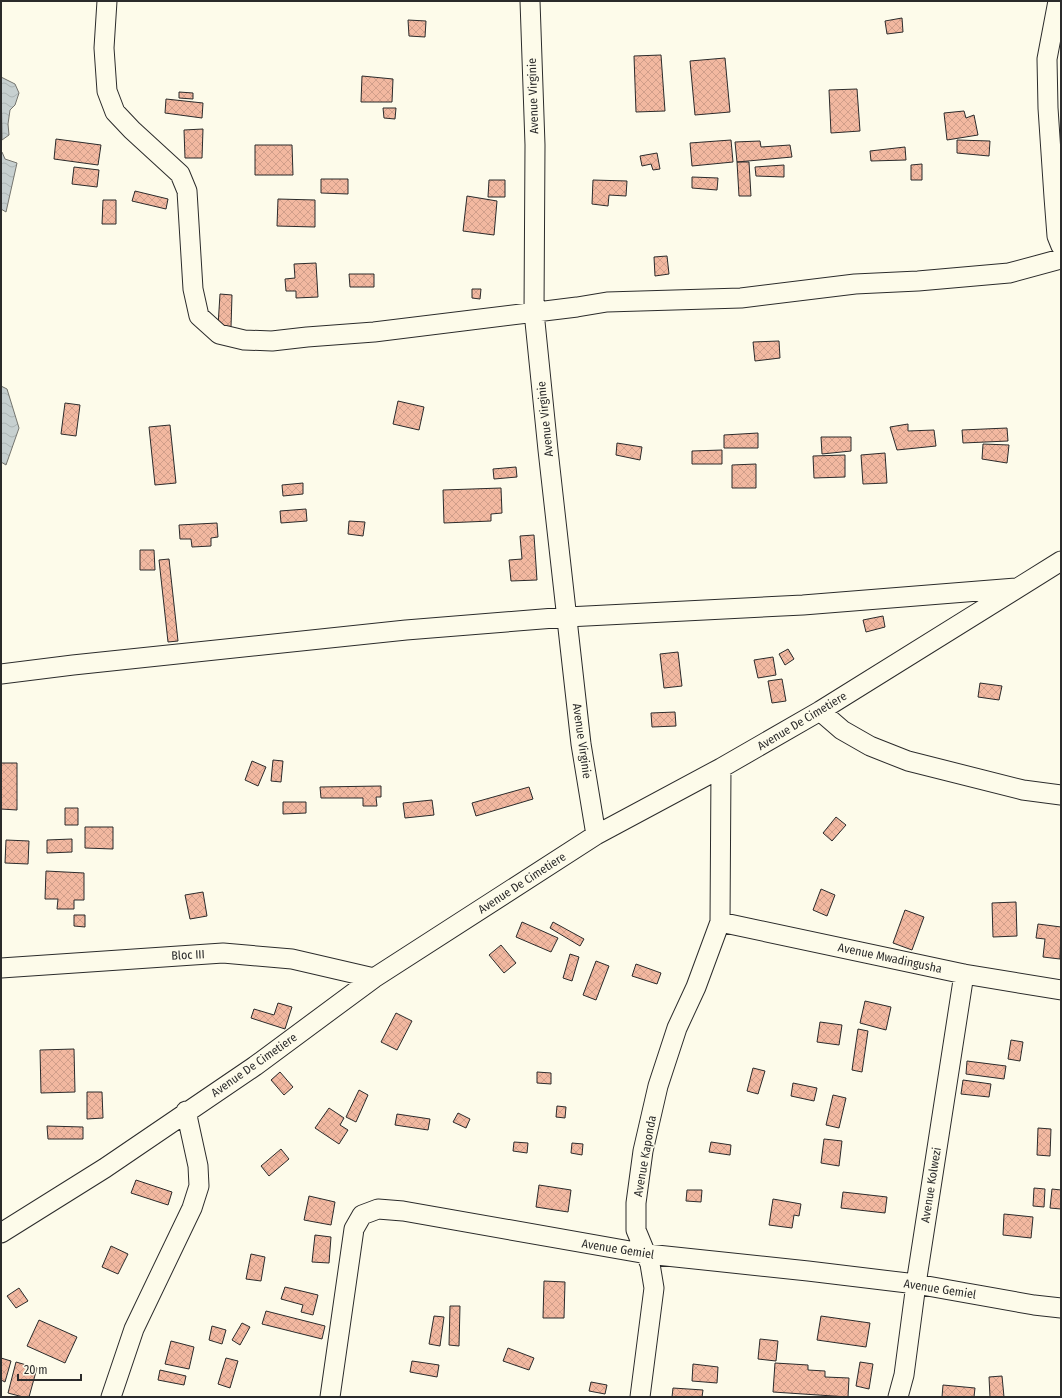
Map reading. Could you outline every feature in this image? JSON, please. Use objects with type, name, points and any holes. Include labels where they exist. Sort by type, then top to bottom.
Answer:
[{"type":"street","points":[[107,1],[104,48],[107,91],[115,112],[132,130],[180,174],[187,191],[193,289],[199,316],[219,334],[244,340],[272,341],[374,332],[607,302],[741,298],[855,284],[1009,274],[1061,259]]},
{"type":"street","name":"Avenue Virginie","points":[[530,1],[535,146],[534,312],[548,450],[582,744],[596,835]]},
{"type":"street","points":[[1058,1],[1047,59],[1048,108],[1053,190],[1057,236],[1061,246]]},
{"type":"street","name":"Avenue De Cimetiere","points":[[1,1233],[105,1168],[186,1111],[255,1066],[374,978],[596,835],[722,768],[820,711],[1061,561]]},
{"type":"street","points":[[1,674],[73,665],[399,631],[567,617],[803,605],[1019,588]]},
{"type":"street","points":[[820,711],[842,730],[863,742],[908,761],[1023,790],[1061,795]]},
{"type":"street","name":"Avenue Kaponda","points":[[640,1397],[654,1288],[650,1264],[636,1230],[636,1203],[643,1151],[658,1086],[675,1035],[696,987],[720,922],[722,768]]},
{"type":"street","name":"Avenue Mwadingusha","points":[[720,922],[964,974],[1061,990]]},
{"type":"street","name":"Bloc III","points":[[1,968],[223,953],[292,959],[374,978]]},
{"type":"street","name":"Avenue Kolwezi","points":[[898,1397],[904,1375],[916,1284],[964,974]]},
{"type":"street","points":[[111,1397],[134,1329],[192,1208],[199,1186],[198,1166],[186,1111]]},
{"type":"street","name":"Avenue Gemiel","points":[[330,1397],[354,1229],[362,1215],[378,1209],[403,1211],[646,1254],[916,1284],[1034,1305],[1061,1308]]},
{"type":"water","points":[[1,77],[15,84],[19,93],[15,105],[10,110],[8,124],[9,135],[2,140]]},
{"type":"water","points":[[1,152],[5,159],[17,163],[6,212],[1,209]]},
{"type":"water","points":[[1,386],[7,389],[19,428],[6,465],[1,462]]},
{"type":"building","points":[[902,18],[903,32],[887,34],[885,21]]},
{"type":"building","points":[[408,20],[426,21],[425,37],[409,36]]},
{"type":"building","points":[[661,55],[665,111],[636,112],[634,56]]},
{"type":"building","points":[[725,58],[730,112],[695,115],[690,61]]},
{"type":"building","points":[[362,76],[393,79],[392,102],[361,102]]},
{"type":"building","points":[[857,89],[860,131],[831,133],[829,90]]},
{"type":"building","points":[[179,92],[193,93],[193,99],[179,98]]},
{"type":"building","points":[[166,99],[203,103],[202,118],[165,113]]},
{"type":"building","points":[[383,108],[396,108],[395,119],[384,118]]},
{"type":"building","points":[[964,111],[966,118],[974,115],[978,135],[947,140],[944,113]]},
{"type":"building","points":[[203,129],[202,158],[185,158],[184,130]]},
{"type":"building","points":[[56,139],[101,145],[98,165],[54,159]]},
{"type":"building","points":[[731,140],[733,162],[692,166],[690,143]]},
{"type":"building","points":[[957,140],[990,141],[989,156],[957,153]]},
{"type":"building","points":[[760,141],[761,147],[790,145],[792,157],[737,162],[735,142]]},
{"type":"building","points":[[255,145],[292,145],[293,175],[255,175]]},
{"type":"building","points":[[905,147],[906,160],[871,161],[870,151]]},
{"type":"building","points":[[657,153],[660,169],[653,170],[651,164],[642,166],[640,156]]},
{"type":"building","points":[[737,162],[749,162],[751,196],[739,196]]},
{"type":"building","points":[[922,164],[922,180],[911,180],[911,165]]},
{"type":"building","points":[[784,165],[784,177],[756,176],[755,167]]},
{"type":"building","points":[[74,167],[99,170],[97,187],[72,184]]},
{"type":"building","points":[[692,177],[718,178],[717,190],[692,188]]},
{"type":"building","points":[[321,179],[348,179],[348,194],[321,193]]},
{"type":"building","points":[[489,180],[505,180],[505,197],[488,197]]},
{"type":"building","points":[[593,180],[627,181],[626,196],[609,195],[608,206],[592,204]]},
{"type":"building","points":[[135,191],[168,199],[166,209],[132,201]]},
{"type":"building","points":[[467,196],[497,201],[494,235],[463,231]]},
{"type":"building","points":[[278,199],[315,200],[315,227],[277,226]]},
{"type":"building","points":[[103,200],[116,200],[116,224],[102,224]]},
{"type":"building","points":[[667,256],[669,274],[655,276],[654,257]]},
{"type":"building","points":[[316,263],[318,297],[296,298],[296,291],[286,291],[285,279],[295,278],[294,264]]},
{"type":"building","points":[[349,274],[374,274],[374,287],[350,287]]},
{"type":"building","points":[[472,289],[481,289],[480,299],[472,298]]},
{"type":"building","points":[[220,294],[232,295],[231,327],[218,326]]},
{"type":"building","points":[[779,341],[780,358],[755,361],[753,342]]},
{"type":"building","points":[[398,401],[424,407],[419,430],[393,424]]},
{"type":"building","points":[[65,403],[80,405],[76,436],[61,434]]},
{"type":"building","points":[[908,424],[908,431],[934,430],[936,446],[897,450],[890,427]]},
{"type":"building","points":[[170,425],[176,483],[155,485],[149,427]]},
{"type":"building","points":[[1007,428],[1008,441],[963,443],[962,430]]},
{"type":"building","points":[[758,433],[758,448],[724,448],[724,435]]},
{"type":"building","points":[[821,437],[851,437],[851,451],[822,454]]},
{"type":"building","points":[[617,443],[642,447],[640,460],[616,455]]},
{"type":"building","points":[[983,444],[1009,445],[1007,463],[982,459]]},
{"type":"building","points":[[722,450],[722,464],[692,464],[692,451]]},
{"type":"building","points":[[885,453],[887,483],[863,484],[861,455]]},
{"type":"building","points":[[845,455],[845,477],[814,478],[813,456]]},
{"type":"building","points":[[756,464],[756,488],[732,488],[732,465]]},
{"type":"building","points":[[516,467],[517,477],[494,479],[493,469]]},
{"type":"building","points":[[303,483],[303,494],[283,496],[282,485]]},
{"type":"building","points":[[501,488],[502,513],[491,514],[491,521],[444,523],[443,490]]},
{"type":"building","points":[[306,509],[307,521],[281,523],[280,511]]},
{"type":"building","points":[[349,521],[365,522],[363,536],[348,534]]},
{"type":"building","points":[[217,523],[218,537],[211,538],[211,546],[192,547],[191,539],[180,539],[179,525]]},
{"type":"building","points":[[534,535],[537,580],[511,581],[509,560],[522,559],[520,536]]},
{"type":"building","points":[[140,550],[154,550],[155,570],[140,570]]},
{"type":"building","points":[[169,559],[178,641],[168,642],[159,560]]},
{"type":"building","points":[[883,616],[885,627],[866,632],[863,620]]},
{"type":"building","points":[[788,649],[794,659],[785,665],[779,654]]},
{"type":"building","points":[[678,652],[682,686],[664,688],[660,654]]},
{"type":"building","points":[[773,657],[776,675],[758,678],[754,660]]},
{"type":"building","points":[[782,679],[786,701],[772,703],[768,681]]},
{"type":"building","points":[[980,683],[1002,686],[999,700],[978,697]]},
{"type":"building","points":[[675,712],[676,726],[652,727],[651,713]]},
{"type":"building","points":[[273,760],[283,761],[281,782],[271,781]]},
{"type":"building","points":[[252,761],[266,767],[258,786],[245,780]]},
{"type":"building","points":[[1,763],[17,763],[17,810],[1,809]]},
{"type":"building","points":[[381,786],[381,797],[376,797],[377,806],[363,806],[363,798],[321,798],[320,787]]},
{"type":"building","points":[[529,787],[533,799],[476,816],[472,803]]},
{"type":"building","points":[[432,800],[434,815],[405,818],[403,803]]},
{"type":"building","points":[[283,802],[306,802],[306,813],[283,814]]},
{"type":"building","points":[[65,808],[78,808],[78,825],[65,825]]},
{"type":"building","points":[[836,817],[846,825],[832,841],[823,833]]},
{"type":"building","points":[[85,827],[113,827],[113,849],[85,848]]},
{"type":"building","points":[[72,839],[72,852],[47,853],[47,840]]},
{"type":"building","points":[[6,840],[29,841],[28,864],[5,863]]},
{"type":"building","points":[[46,871],[84,873],[84,900],[74,900],[74,909],[57,909],[58,899],[45,899]]},
{"type":"building","points":[[821,889],[835,895],[827,916],[813,910]]},
{"type":"building","points":[[203,892],[207,916],[190,919],[185,895]]},
{"type":"building","points":[[1016,902],[1017,936],[993,937],[992,903]]},
{"type":"building","points":[[905,910],[924,917],[912,950],[893,943]]},
{"type":"building","points":[[74,915],[85,915],[85,927],[74,926]]},
{"type":"building","points":[[522,922],[558,938],[551,952],[516,937]]},
{"type":"building","points":[[553,922],[584,939],[580,946],[550,928]]},
{"type":"building","points":[[1038,924],[1061,927],[1060,959],[1043,957],[1045,939],[1036,938]]},
{"type":"building","points":[[501,945],[516,963],[504,973],[489,955]]},
{"type":"building","points":[[570,954],[579,957],[572,981],[563,978]]},
{"type":"building","points":[[596,961],[609,966],[596,1000],[583,995]]},
{"type":"building","points":[[636,964],[661,973],[657,984],[632,976]]},
{"type":"building","points":[[865,1001],[891,1007],[886,1030],[860,1023]]},
{"type":"building","points":[[278,1003],[292,1007],[285,1029],[251,1018],[254,1009],[274,1015]]},
{"type":"building","points":[[396,1013],[412,1021],[397,1050],[381,1042]]},
{"type":"building","points":[[820,1022],[842,1025],[839,1045],[817,1042]]},
{"type":"building","points":[[858,1029],[868,1031],[862,1072],[852,1070]]},
{"type":"building","points":[[1011,1040],[1023,1042],[1020,1061],[1008,1059]]},
{"type":"building","points":[[74,1049],[75,1092],[41,1093],[40,1050]]},
{"type":"building","points":[[967,1061],[1006,1066],[1004,1079],[966,1074]]},
{"type":"building","points":[[753,1068],[765,1071],[758,1094],[747,1091]]},
{"type":"building","points":[[280,1072],[293,1087],[284,1095],[271,1080]]},
{"type":"building","points":[[537,1072],[551,1073],[551,1084],[537,1083]]},
{"type":"building","points":[[963,1080],[991,1084],[989,1097],[961,1094]]},
{"type":"building","points":[[793,1083],[817,1088],[814,1101],[791,1096]]},
{"type":"building","points":[[359,1090],[368,1095],[356,1122],[346,1117]]},
{"type":"building","points":[[87,1092],[102,1092],[103,1118],[87,1119]]},
{"type":"building","points":[[833,1095],[846,1098],[839,1128],[826,1125]]},
{"type":"building","points":[[557,1106],[566,1107],[565,1118],[556,1117]]},
{"type":"building","points":[[329,1108],[344,1118],[340,1125],[348,1130],[339,1144],[315,1128]]},
{"type":"building","points":[[458,1113],[470,1119],[466,1128],[453,1122]]},
{"type":"building","points":[[397,1114],[430,1119],[428,1130],[395,1125]]},
{"type":"building","points":[[47,1126],[83,1127],[83,1139],[48,1139]]},
{"type":"building","points":[[1038,1128],[1051,1129],[1050,1156],[1037,1155]]},
{"type":"building","points":[[824,1139],[842,1141],[839,1166],[821,1163]]},
{"type":"building","points":[[514,1142],[528,1143],[527,1153],[513,1151]]},
{"type":"building","points":[[711,1142],[731,1145],[730,1155],[709,1152]]},
{"type":"building","points":[[572,1143],[583,1144],[582,1155],[571,1153]]},
{"type":"building","points":[[281,1149],[289,1159],[269,1176],[261,1166]]},
{"type":"building","points":[[136,1180],[172,1192],[168,1205],[131,1193]]},
{"type":"building","points":[[539,1185],[571,1190],[568,1212],[536,1207]]},
{"type":"building","points":[[1034,1188],[1045,1189],[1044,1207],[1033,1206]]},
{"type":"building","points":[[1052,1189],[1061,1190],[1061,1209],[1050,1208]]},
{"type":"building","points":[[687,1190],[702,1190],[701,1202],[686,1201]]},
{"type":"building","points":[[843,1192],[887,1197],[885,1213],[841,1208]]},
{"type":"building","points":[[309,1196],[335,1202],[331,1225],[304,1220]]},
{"type":"building","points":[[773,1199],[801,1204],[799,1216],[794,1215],[792,1228],[769,1225]]},
{"type":"building","points":[[1004,1214],[1033,1217],[1031,1238],[1003,1235]]},
{"type":"building","points":[[315,1235],[331,1237],[329,1263],[312,1262]]},
{"type":"building","points":[[111,1246],[128,1254],[118,1274],[102,1267]]},
{"type":"building","points":[[251,1254],[265,1257],[261,1281],[246,1279]]},
{"type":"building","points":[[544,1281],[565,1282],[564,1318],[543,1318]]},
{"type":"building","points":[[285,1287],[318,1295],[313,1315],[301,1312],[303,1305],[281,1299]]},
{"type":"building","points":[[19,1288],[28,1301],[16,1308],[7,1296]]},
{"type":"building","points":[[450,1306],[460,1306],[459,1346],[449,1345]]},
{"type":"building","points":[[266,1311],[325,1326],[322,1339],[262,1324]]},
{"type":"building","points":[[434,1316],[444,1317],[440,1346],[429,1344]]},
{"type":"building","points":[[821,1316],[870,1323],[866,1347],[817,1340]]},
{"type":"building","points":[[39,1320],[77,1337],[65,1363],[27,1346]]},
{"type":"building","points":[[242,1323],[250,1327],[240,1345],[232,1340]]},
{"type":"building","points":[[212,1326],[226,1330],[222,1344],[209,1340]]},
{"type":"building","points":[[760,1339],[778,1341],[776,1361],[758,1359]]},
{"type":"building","points":[[171,1341],[194,1347],[189,1369],[165,1364]]},
{"type":"building","points":[[508,1348],[534,1358],[529,1370],[503,1361]]},
{"type":"building","points":[[1,1358],[11,1361],[5,1382],[1,1380]]},
{"type":"building","points":[[226,1358],[238,1361],[230,1388],[218,1384]]},
{"type":"building","points":[[412,1361],[439,1365],[437,1377],[410,1372]]},
{"type":"building","points":[[16,1362],[37,1368],[29,1397],[8,1393]]},
{"type":"building","points":[[860,1362],[873,1364],[869,1389],[856,1386]]},
{"type":"building","points":[[775,1363],[808,1365],[808,1370],[825,1371],[825,1377],[849,1378],[848,1397],[773,1392]]},
{"type":"building","points":[[693,1364],[718,1367],[717,1383],[692,1381]]},
{"type":"building","points":[[160,1370],[186,1376],[184,1385],[158,1380]]},
{"type":"building","points":[[1002,1376],[1004,1397],[990,1397],[989,1377]]},
{"type":"building","points":[[591,1382],[607,1385],[605,1394],[589,1391]]},
{"type":"building","points":[[943,1385],[975,1388],[974,1397],[942,1397]]},
{"type":"building","points":[[673,1388],[703,1390],[702,1397],[672,1397]]}]
